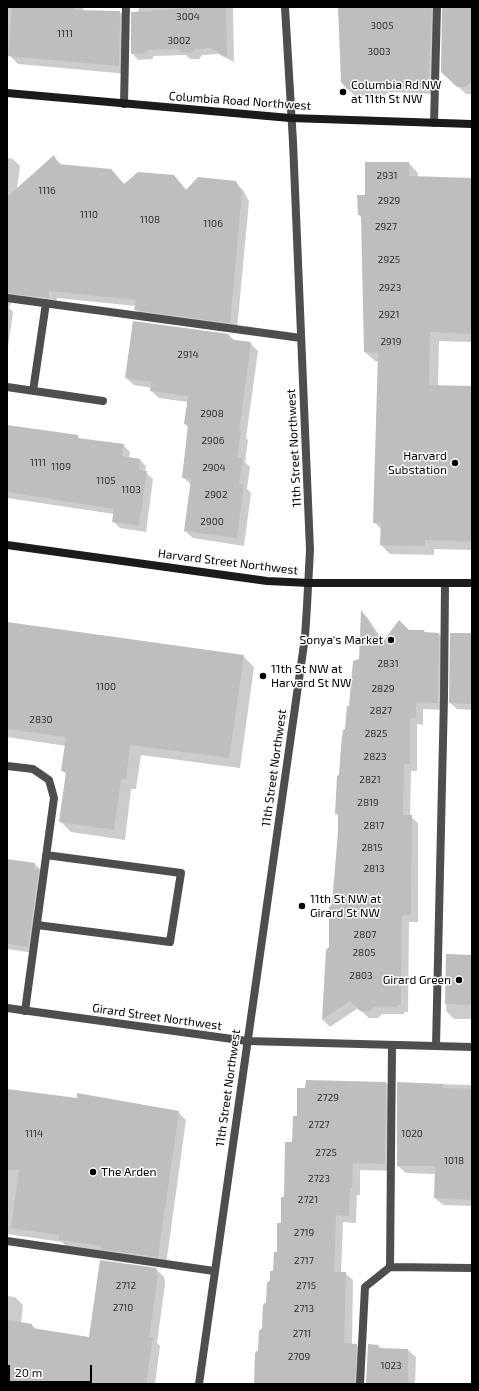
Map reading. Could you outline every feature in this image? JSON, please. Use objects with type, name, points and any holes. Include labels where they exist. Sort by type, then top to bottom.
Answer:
[{"type":"main road","name":"Columbia Road Northwest","points":[[7,93],[290,118],[472,124]]},
{"type":"main road","name":"Harvard Street Northwest","points":[[7,545],[258,580],[309,583],[472,584]]},
{"type":"street","points":[[124,104],[126,7]]},
{"type":"street","name":"11th Street Northwest","points":[[199,1384],[304,637],[309,583],[310,550],[285,7]]},
{"type":"street","points":[[434,123],[437,7]]},
{"type":"street","points":[[7,298],[301,338]]},
{"type":"street","points":[[33,391],[46,303]]},
{"type":"street","points":[[7,387],[103,401]]},
{"type":"street","points":[[436,1046],[444,697],[445,583]]},
{"type":"street","points":[[7,766],[33,770],[49,780],[54,798],[24,1011]]},
{"type":"street","points":[[37,924],[170,942],[181,873],[46,854]]},
{"type":"street","name":"Girard Street Northwest","points":[[7,1008],[247,1041],[472,1047]]},
{"type":"street","points":[[390,1267],[392,1045]]},
{"type":"street","points":[[7,1242],[214,1271]]},
{"type":"street","points":[[360,1384],[365,1287],[390,1267],[472,1268]]},
{"type":"building","points":[[12,7],[74,7],[74,10],[120,11],[119,66],[8,56]]},
{"type":"building","points":[[177,7],[226,7],[227,57],[211,48],[195,49],[192,52],[183,53],[178,49],[147,50],[147,53],[131,54],[131,12],[177,9]]},
{"type":"building","points":[[338,7],[432,7],[428,88],[383,86],[378,90],[347,89],[341,82]]},
{"type":"building","points":[[442,7],[472,7],[472,81],[465,87],[457,87],[441,72]]},
{"type":"building","points":[[54,155],[58,164],[111,169],[124,184],[138,172],[174,175],[186,190],[198,177],[236,181],[242,193],[230,323],[134,310],[136,300],[49,291],[49,298],[7,293],[7,197]]},
{"type":"building","points":[[365,162],[409,162],[409,176],[472,178],[471,334],[430,332],[429,385],[472,386],[472,542],[425,540],[425,546],[380,545],[381,523],[373,523],[378,353],[364,352],[361,215],[358,215],[357,195],[365,195]]},
{"type":"building","points":[[133,321],[229,334],[228,339],[251,342],[239,431],[241,431],[237,458],[243,458],[239,484],[244,484],[237,538],[184,531],[191,479],[182,478],[188,425],[184,424],[188,396],[150,391],[151,382],[125,378]]},
{"type":"building","points":[[7,425],[78,435],[78,438],[124,444],[122,456],[140,459],[139,470],[147,471],[139,526],[112,522],[114,509],[7,492]]},
{"type":"building","points":[[361,610],[382,643],[399,620],[409,630],[424,630],[424,632],[439,633],[438,703],[416,703],[416,718],[410,718],[410,764],[404,764],[403,815],[412,815],[411,915],[402,915],[401,1005],[397,1005],[397,1007],[374,1007],[370,1011],[360,1011],[350,1001],[322,1020],[326,950],[329,947],[329,908],[332,904],[338,832],[338,814],[335,814],[337,776],[339,775],[341,746],[343,730],[345,729],[347,706],[349,706],[353,661],[359,659]]},
{"type":"building","points":[[7,622],[244,655],[229,758],[130,745],[126,779],[121,779],[114,830],[59,822],[66,772],[61,771],[66,737],[7,729]]},
{"type":"building","points":[[450,633],[472,633],[472,704],[449,703]]},
{"type":"building","points":[[7,859],[35,863],[34,869],[39,869],[28,947],[7,944]]},
{"type":"building","name":"Girard Green","points":[[446,954],[472,955],[472,1005],[445,1004]]},
{"type":"building","points":[[306,1080],[386,1082],[385,1164],[353,1163],[349,1216],[336,1215],[334,1272],[346,1272],[344,1343],[357,1344],[355,1384],[254,1384],[255,1353],[258,1350],[259,1331],[262,1328],[263,1305],[266,1302],[267,1283],[270,1280],[270,1271],[273,1271],[274,1252],[277,1252],[277,1223],[281,1223],[281,1197],[284,1197],[285,1142],[292,1142],[293,1116],[297,1116],[297,1088],[305,1088]]},
{"type":"building","points":[[397,1082],[443,1084],[443,1088],[472,1089],[472,1200],[434,1198],[435,1166],[397,1166]]},
{"type":"building","points":[[7,1089],[77,1098],[77,1093],[179,1111],[158,1257],[101,1249],[101,1246],[59,1240],[59,1235],[11,1228],[19,1170],[7,1170]]},
{"type":"building","points":[[100,1260],[157,1268],[156,1275],[158,1275],[149,1337],[153,1337],[146,1384],[7,1384],[7,1320],[32,1324],[32,1328],[89,1337]]},
{"type":"building","points":[[368,1344],[379,1345],[378,1348],[408,1349],[408,1384],[366,1384]]},
{"type":"place","name":"Columbia Rd NW at 11th St NW","points":[[343,92]]},
{"type":"place","name":"Harvard Substation","points":[[455,463]]},
{"type":"place","name":"Sonya's Market","points":[[391,640]]},
{"type":"place","name":"11th St NW at Harvard St NW","points":[[263,676]]},
{"type":"place","name":"11th St NW at Girard St NW","points":[[302,906]]},
{"type":"place","name":"Girard Green","points":[[459,980]]},
{"type":"place","name":"The Arden","points":[[93,1172]]}]
